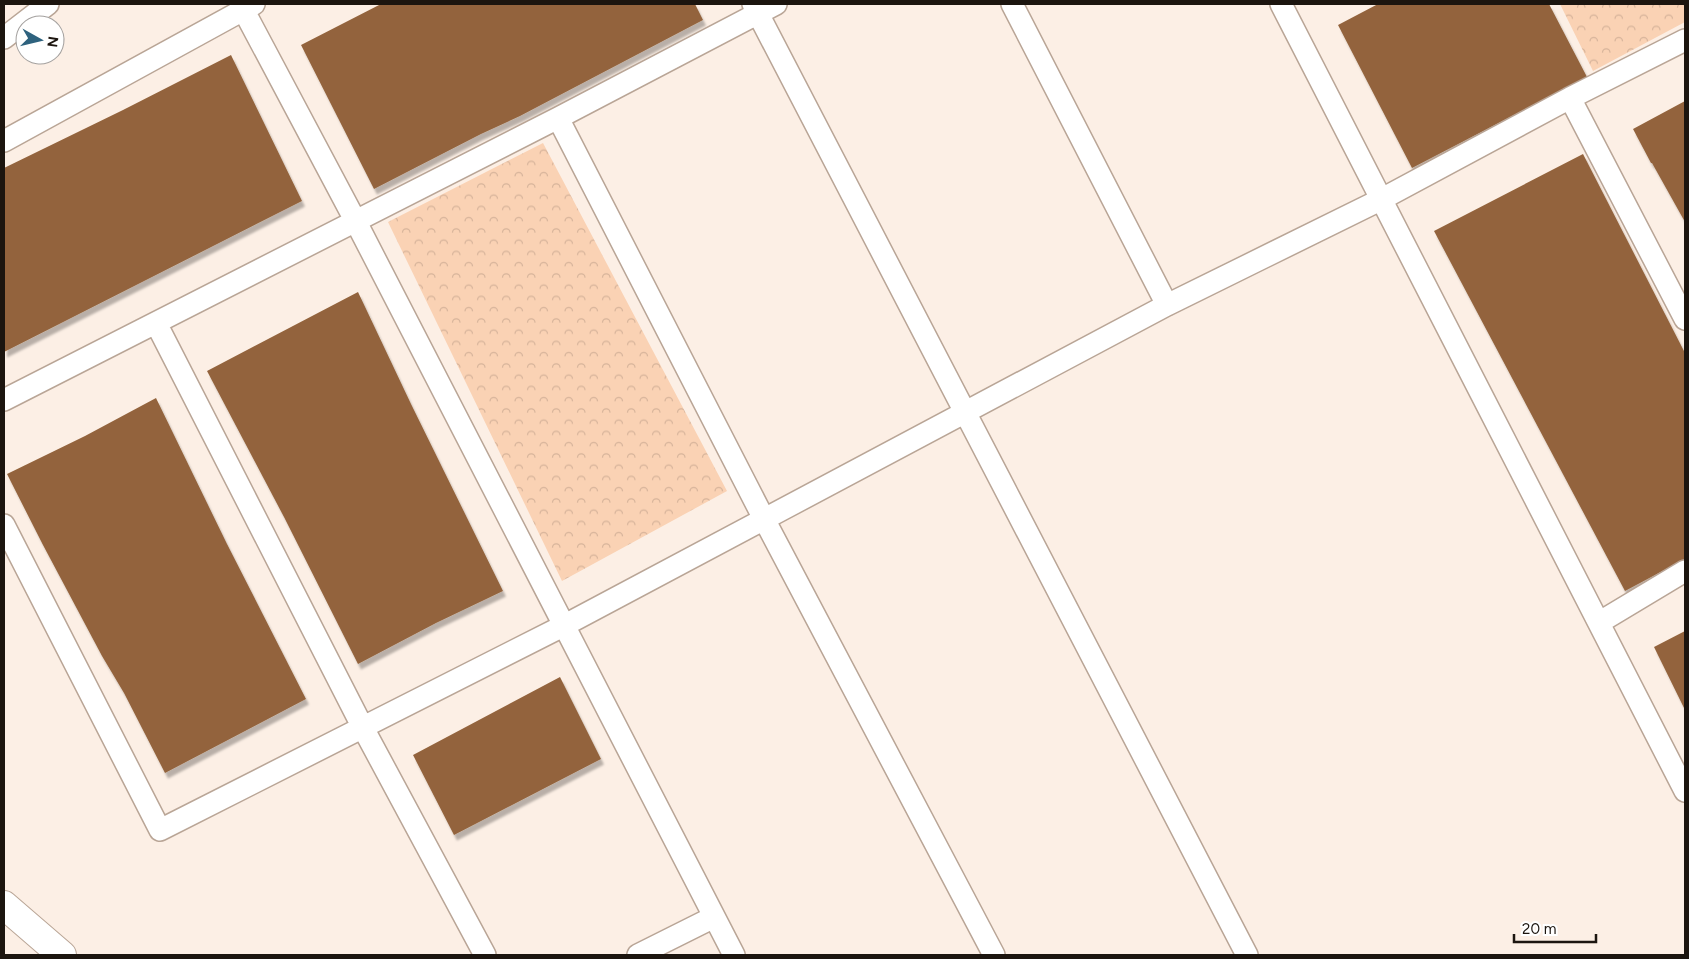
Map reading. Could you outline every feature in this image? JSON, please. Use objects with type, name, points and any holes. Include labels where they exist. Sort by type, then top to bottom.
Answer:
[{"type":"street","points":[[4,38],[48,4]]},
{"type":"street","points":[[4,400],[558,118],[755,9],[776,4]]},
{"type":"street","points":[[1012,4],[1168,305]]},
{"type":"street","points":[[1281,4],[1380,200],[1600,622],[1685,791]]},
{"type":"street","points":[[4,141],[248,6],[355,220],[734,955]]},
{"type":"street","points":[[755,9],[1247,955]]},
{"type":"street","points":[[4,524],[160,830],[362,726],[565,625],[1168,305],[1380,200],[1570,98],[1685,40]]},
{"type":"street","points":[[1570,98],[1685,319]]},
{"type":"street","points":[[558,118],[764,519],[994,955]]},
{"type":"street","points":[[156,323],[362,726],[485,955]]},
{"type":"street","points":[[1600,622],[1685,571]]},
{"type":"street","points":[[4,904],[62,955]]},
{"type":"street","points":[[638,955],[714,917]]},
{"type":"green space","points":[[1560,4],[1685,4],[1685,22],[1593,71]]},
{"type":"green space","points":[[543,143],[727,491],[562,581],[388,222]]},
{"type":"building","points":[[381,4],[695,4],[703,20],[520,116],[374,189],[301,45]]},
{"type":"building","points":[[1378,4],[1549,4],[1587,77],[1412,168],[1338,25]]},
{"type":"building","points":[[231,55],[302,201],[4,352],[4,168]]},
{"type":"building","points":[[1685,101],[1685,222],[1633,129]]},
{"type":"building","points":[[1583,154],[1685,353],[1685,559],[1625,591],[1434,231]]},
{"type":"building","points":[[358,292],[503,591],[436,623],[358,664],[284,517],[207,371]]},
{"type":"building","points":[[156,398],[227,544],[306,699],[165,773],[7,474],[85,436]]},
{"type":"building","points":[[1685,631],[1685,710],[1654,647]]},
{"type":"building","points":[[560,677],[601,759],[454,835],[413,755]]}]
